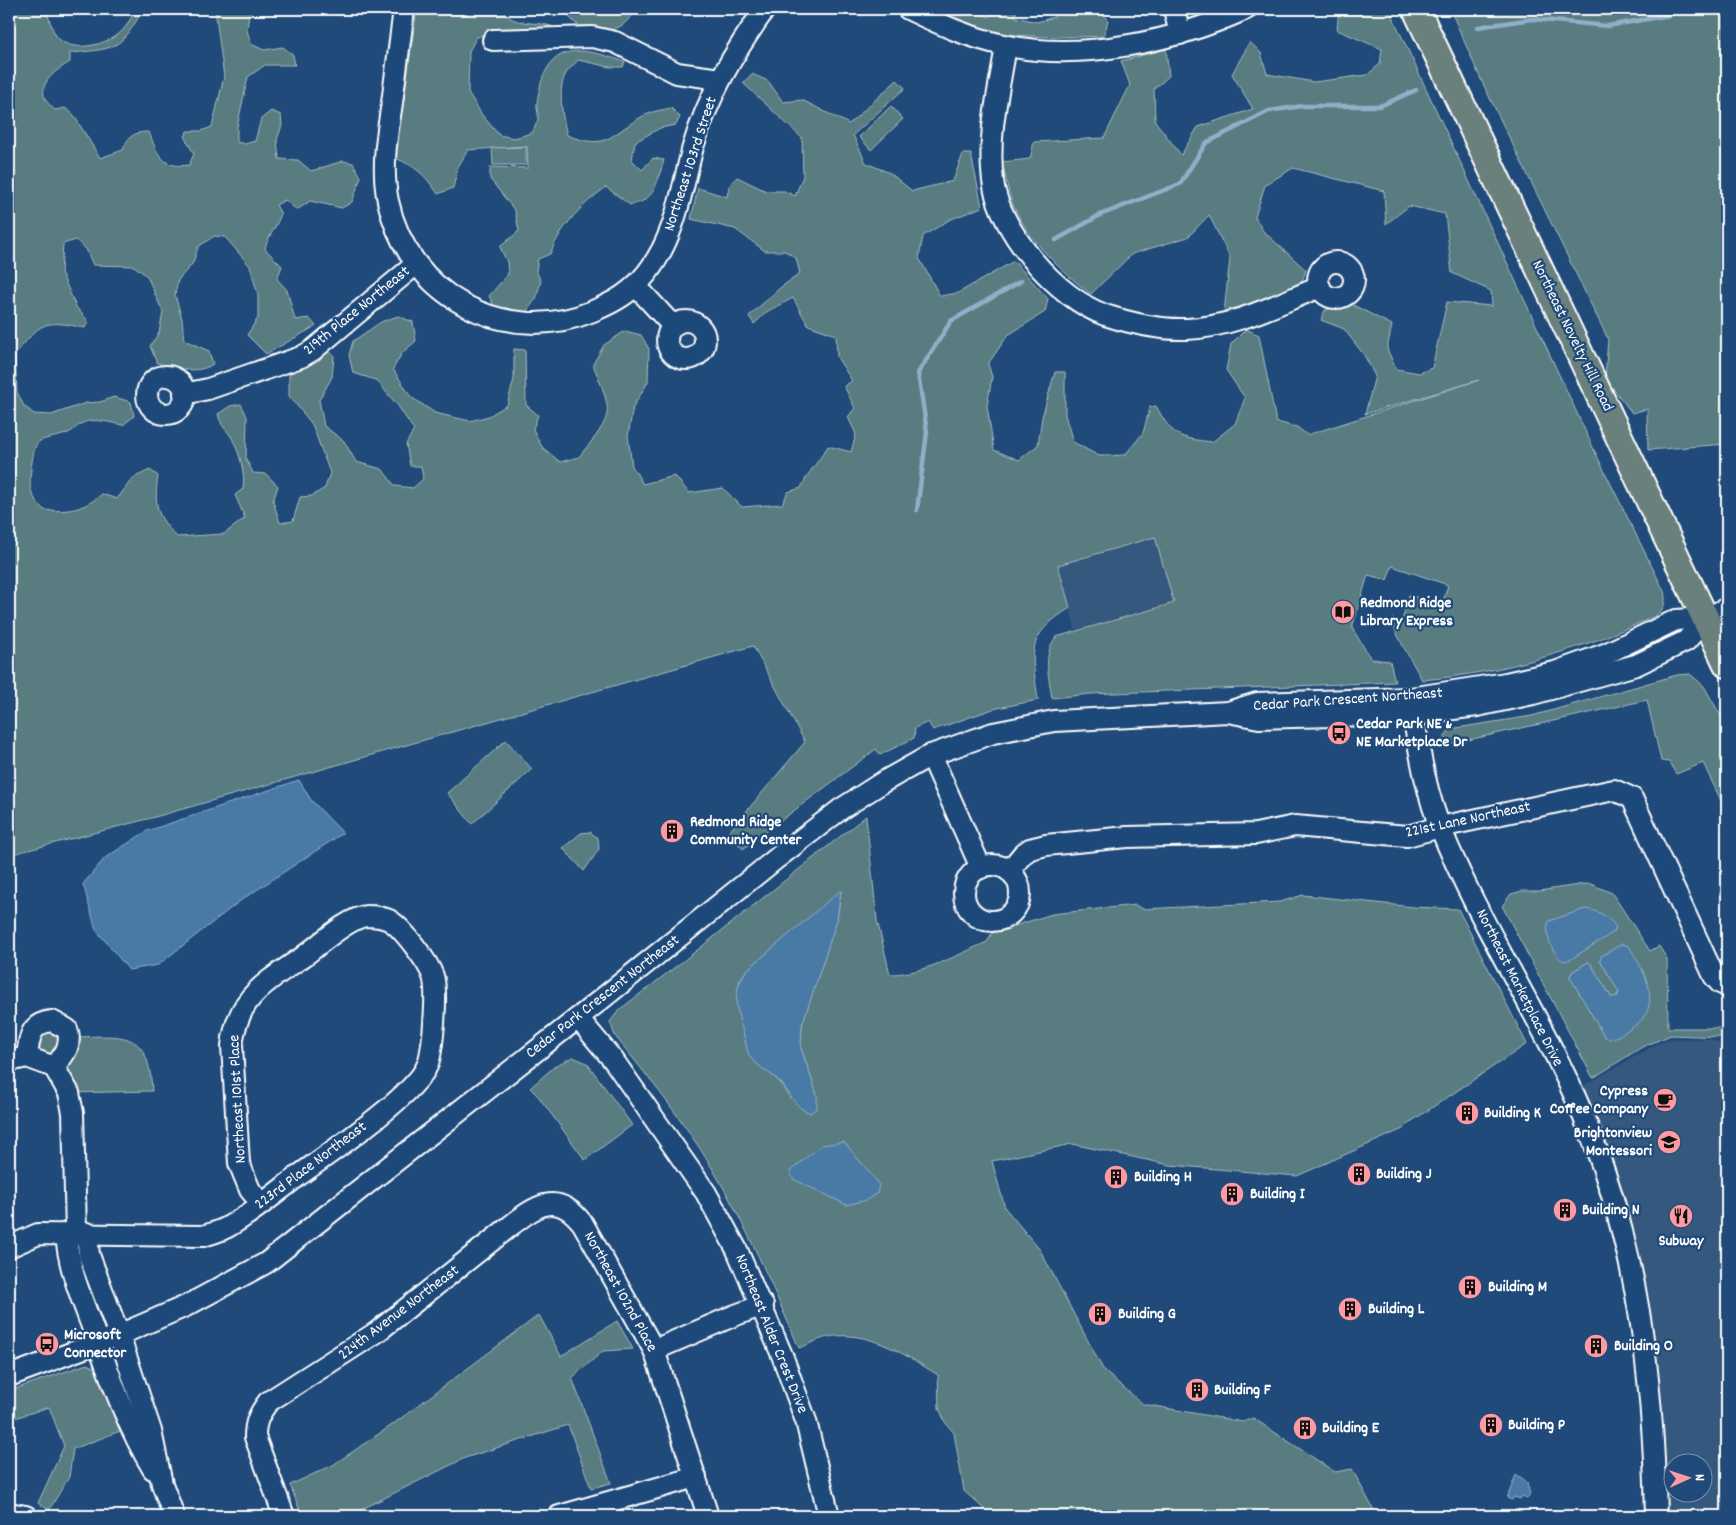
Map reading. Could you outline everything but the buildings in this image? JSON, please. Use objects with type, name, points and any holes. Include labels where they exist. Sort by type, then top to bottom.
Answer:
[{"type":"main road","name":"Northeast Novelty Hill Road","points":[[1416,9],[1716,613],[1727,664]]},
{"type":"street","name":"Northeast 103rd Street","points":[[404,9],[384,172],[388,201],[394,224],[406,253],[415,265],[441,289],[472,310],[522,323],[572,320],[620,299],[636,286],[656,259],[679,209],[693,147],[708,105],[720,79],[765,9]]},
{"type":"street","points":[[908,9],[950,29],[1006,46],[1081,50],[1134,45],[1180,34],[1246,9]]},
{"type":"street","points":[[1174,9],[1180,34]]},
{"type":"street","points":[[493,40],[592,37],[615,42],[677,73],[720,79]]},
{"type":"street","points":[[1006,46],[990,151],[993,183],[1000,208],[1010,228],[1032,261],[1078,299],[1104,314],[1156,326],[1186,329],[1242,318],[1320,287]]},
{"type":"street","name":"219th Place Northeast","points":[[184,394],[208,389],[301,357],[415,265]]},
{"type":"street","points":[[636,286],[672,325]]},
{"type":"street","name":"Cedar Park Crescent Northeast","points":[[9,1376],[119,1335],[186,1306],[266,1263],[578,1018],[776,858],[841,809],[883,782],[931,755],[986,735],[1054,720],[1228,712],[1259,718],[1411,706],[1478,706],[1533,694],[1636,665],[1686,641],[1716,613]]},
{"type":"street","name":"Northeast Marketplace Drive","points":[[1411,706],[1425,776],[1440,827],[1462,877],[1544,1032],[1582,1112],[1611,1193],[1631,1264],[1641,1314],[1652,1402],[1656,1516]]},
{"type":"street","points":[[931,755],[981,868]]},
{"type":"street","name":"221st Lane Northeast","points":[[1009,871],[1023,854],[1030,849],[1046,845],[1127,837],[1256,834],[1295,826],[1407,836],[1440,827],[1614,790],[1623,792],[1632,798],[1716,980],[1727,986]]},
{"type":"street","points":[[991,865],[1009,871],[1019,887],[1017,906],[1003,919],[986,920],[971,911],[964,895],[968,878],[981,868],[991,865]]},
{"type":"street","name":"Northeast 101st Place","points":[[262,1204],[250,1190],[243,1175],[237,1151],[232,1046],[234,1029],[239,1013],[258,988],[348,924],[365,916],[379,916]]},
{"type":"street","name":"223rd Place Northeast","points":[[9,1246],[38,1234],[203,1236],[218,1232],[232,1225],[262,1204],[354,1135],[407,1092],[427,1067],[432,1035],[433,977],[425,960],[397,926],[379,916]]},
{"type":"street","name":"Northeast Alder Crest Drive","points":[[578,1018],[614,1061],[706,1193],[737,1250],[763,1305],[806,1421],[829,1516]]},
{"type":"street","points":[[54,1067],[68,1047],[71,1038],[67,1029],[52,1021],[36,1025],[18,1059],[54,1067],[70,1093],[72,1104],[76,1233],[71,1269],[107,1371],[136,1440],[162,1484]]},
{"type":"street","name":"Northeast 102nd Place","points":[[547,1203],[566,1207],[582,1224],[654,1350],[708,1516]]},
{"type":"street","name":"224th Avenue Northeast","points":[[284,1516],[258,1447],[255,1424],[268,1402],[377,1332],[509,1226],[529,1212],[547,1203]]},
{"type":"street","points":[[76,1233],[89,1255],[119,1335],[150,1431],[162,1484],[174,1516]]},
{"type":"street","points":[[654,1350],[763,1305]]},
{"type":"street","points":[[559,1516],[696,1478]]},
{"type":"street","points":[[9,1513],[26,1516]]},
{"type":"shaded area","points":[[1156,537],[1174,603],[1076,631],[1057,565]]},
{"type":"shaded area","points":[[299,780],[311,800],[343,833],[240,901],[158,965],[129,970],[96,930],[83,884],[105,858],[147,831]]},
{"type":"shaded area","points":[[841,890],[837,920],[802,1025],[801,1048],[817,1095],[817,1108],[810,1113],[799,1107],[785,1087],[755,1063],[749,1055],[737,1010],[738,986],[747,970]]},
{"type":"shaded area","points":[[1585,909],[1598,912],[1606,917],[1616,927],[1614,932],[1571,959],[1564,961],[1556,954],[1550,943],[1548,937],[1549,921]]},
{"type":"shaded area","points":[[1622,944],[1629,946],[1641,967],[1649,989],[1650,1000],[1647,1011],[1641,1020],[1622,1034],[1609,1039],[1604,1036],[1570,977],[1572,972],[1588,962],[1611,997],[1618,996],[1619,992],[1600,960],[1601,956]]},
{"type":"shaded area","points":[[1672,1039],[1711,1039],[1721,1044],[1727,1053],[1727,1516],[1656,1516],[1641,1314],[1573,1092],[1657,1044]]},
{"type":"shaded area","points":[[844,1142],[879,1185],[877,1194],[866,1200],[847,1205],[793,1179],[790,1171],[822,1145]]},
{"type":"shaded area","points":[[1516,1475],[1527,1483],[1530,1494],[1527,1498],[1522,1496],[1520,1499],[1514,1497],[1512,1500],[1507,1498]]},
{"type":"green space","points":[[9,9],[46,9],[55,34],[61,41],[69,45],[89,46],[118,35],[124,29],[136,9],[143,9],[129,33],[115,45],[97,50],[70,53],[70,62],[56,71],[46,83],[44,96],[55,110],[65,108],[73,114],[100,158],[123,150],[127,141],[132,136],[149,132],[162,158],[173,165],[180,166],[189,165],[194,154],[185,138],[187,131],[201,131],[212,127],[224,77],[215,9],[255,9],[249,14],[247,30],[251,44],[264,50],[283,47],[293,55],[295,65],[265,65],[248,77],[237,127],[237,142],[245,144],[255,141],[261,119],[271,111],[281,115],[282,125],[277,140],[279,159],[298,160],[311,171],[343,161],[353,163],[361,177],[352,202],[342,208],[310,201],[297,210],[285,200],[276,205],[281,214],[267,241],[265,249],[282,266],[277,279],[287,290],[295,320],[309,318],[316,326],[266,354],[247,335],[258,318],[258,295],[250,266],[225,237],[214,236],[198,247],[193,263],[178,280],[175,295],[182,319],[184,340],[209,351],[213,364],[200,369],[186,370],[157,363],[150,346],[159,333],[163,312],[147,276],[134,266],[93,265],[86,249],[76,240],[63,244],[61,272],[76,307],[88,321],[85,328],[51,324],[44,326],[31,336],[15,355],[17,392],[24,406],[34,414],[51,415],[86,403],[100,402],[114,397],[131,402],[134,416],[123,425],[99,421],[85,422],[69,433],[40,441],[34,450],[30,476],[31,491],[44,510],[61,511],[75,509],[88,504],[102,494],[117,499],[133,478],[150,470],[158,476],[156,495],[158,509],[165,523],[177,537],[224,534],[245,518],[235,495],[243,489],[244,476],[241,463],[232,438],[223,426],[218,414],[230,406],[241,404],[247,417],[246,459],[253,473],[266,474],[278,486],[273,501],[280,523],[293,521],[300,497],[312,496],[325,488],[330,473],[312,424],[289,396],[289,374],[328,349],[334,356],[332,377],[319,400],[324,426],[344,441],[356,462],[382,469],[395,486],[413,488],[423,479],[421,466],[410,466],[406,444],[414,430],[398,406],[376,380],[353,373],[349,355],[353,341],[381,322],[398,316],[413,322],[416,341],[402,353],[393,369],[411,397],[435,413],[470,421],[489,416],[507,405],[514,379],[514,349],[525,350],[526,405],[538,415],[533,429],[542,447],[560,462],[579,457],[603,425],[607,414],[607,403],[593,364],[604,345],[625,331],[641,335],[649,349],[648,382],[633,407],[628,436],[632,466],[643,484],[675,476],[689,493],[723,488],[742,507],[782,504],[788,492],[801,488],[828,446],[851,452],[856,434],[848,417],[855,408],[844,386],[852,381],[837,357],[836,335],[808,325],[793,298],[768,311],[754,324],[749,316],[781,287],[800,274],[796,258],[785,251],[765,251],[735,229],[691,219],[698,188],[727,197],[729,186],[737,177],[766,191],[784,191],[795,196],[803,176],[802,138],[743,83],[752,74],[768,81],[783,102],[802,100],[849,124],[897,80],[905,88],[853,135],[866,163],[890,173],[912,191],[953,181],[963,154],[971,154],[982,207],[949,220],[923,236],[919,258],[940,296],[958,293],[1014,261],[1048,299],[1045,312],[1008,335],[988,364],[992,377],[987,406],[994,450],[1019,460],[1038,445],[1042,417],[1055,372],[1065,372],[1065,415],[1073,442],[1099,456],[1125,455],[1143,433],[1150,407],[1156,406],[1167,424],[1178,434],[1191,439],[1212,442],[1235,424],[1245,398],[1226,370],[1231,344],[1246,329],[1259,335],[1276,422],[1297,427],[1307,435],[1479,380],[1365,414],[1375,376],[1364,355],[1344,329],[1321,320],[1325,310],[1351,304],[1392,325],[1387,349],[1396,369],[1419,373],[1432,368],[1447,302],[1492,306],[1491,291],[1452,273],[1445,214],[1409,206],[1386,224],[1384,191],[1293,168],[1265,185],[1255,217],[1263,231],[1306,270],[1300,287],[1224,313],[1230,258],[1209,215],[1188,237],[1132,254],[1091,294],[1058,266],[1029,233],[1014,207],[1009,191],[1002,162],[1030,159],[1034,142],[1104,138],[1130,85],[1121,61],[1166,49],[1169,76],[1154,89],[1155,121],[1181,155],[1198,127],[1253,109],[1232,74],[1250,42],[1261,53],[1267,74],[1314,82],[1367,75],[1380,64],[1382,49],[1337,30],[1339,9],[1389,9],[1596,454],[1664,591],[1664,606],[1653,617],[1569,650],[1482,672],[1422,680],[1399,639],[1392,619],[1402,621],[1409,595],[1442,605],[1448,585],[1392,566],[1387,580],[1368,575],[1352,628],[1371,659],[1390,661],[1395,682],[1090,694],[1052,698],[1048,674],[1048,659],[1049,651],[1056,637],[1174,603],[1155,537],[1058,565],[1070,608],[1055,618],[1045,628],[1038,637],[1034,647],[1033,657],[1038,700],[993,709],[933,730],[928,722],[915,728],[914,738],[880,755],[876,749],[743,849],[728,833],[805,742],[753,646],[155,817],[9,855],[9,197],[11,188]]},
{"type":"green space","points":[[417,9],[501,9],[513,19],[549,25],[556,28],[558,35],[488,32],[476,38],[469,51],[468,92],[482,115],[499,135],[514,138],[532,133],[538,119],[537,103],[541,83],[547,69],[555,59],[565,53],[577,51],[591,52],[625,62],[623,67],[610,67],[578,60],[567,72],[561,94],[562,112],[567,135],[592,142],[601,141],[651,112],[671,108],[680,117],[676,125],[660,128],[635,142],[632,160],[642,170],[653,158],[664,160],[657,183],[650,195],[639,203],[630,205],[606,187],[588,201],[566,225],[550,254],[538,259],[536,271],[541,281],[536,299],[526,312],[496,310],[489,296],[508,274],[507,262],[500,247],[519,231],[515,211],[490,179],[490,167],[528,168],[527,146],[468,150],[458,167],[453,188],[438,194],[420,172],[409,164],[395,158]]},
{"type":"green space","points":[[565,9],[634,9],[630,18],[615,29],[597,31],[587,30],[579,25],[570,18]]},
{"type":"green space","points":[[936,9],[974,9],[988,17],[998,9],[1017,9],[1015,17],[1037,22],[1054,17],[1060,9],[1095,9],[1108,20],[1104,36],[1039,37],[995,32],[974,27]]},
{"type":"green space","points":[[1450,9],[1727,9],[1727,444],[1648,450],[1647,409],[1632,413],[1605,378],[1608,339],[1483,84]]},
{"type":"green space","points":[[891,106],[903,119],[871,150],[859,137]]},
{"type":"green space","points":[[526,147],[526,165],[493,165],[492,148]]},
{"type":"green space","points":[[1690,674],[1704,686],[1727,727],[1727,813],[1703,763],[1676,774],[1669,762],[1661,761],[1647,700],[1446,745],[1445,736],[1450,729],[1532,716],[1677,675]]},
{"type":"green space","points":[[506,740],[532,769],[472,824],[447,793]]},
{"type":"green space","points":[[866,816],[877,920],[890,974],[915,971],[940,963],[987,942],[992,933],[1052,914],[1135,905],[1143,909],[1280,902],[1303,895],[1413,907],[1458,909],[1527,1044],[1412,1121],[1403,1129],[1297,1176],[1170,1165],[1072,1144],[992,1161],[1005,1208],[1040,1250],[1104,1371],[1143,1404],[1243,1422],[1253,1418],[1335,1472],[1352,1469],[1377,1516],[1001,1516],[986,1511],[964,1491],[954,1433],[945,1422],[939,1408],[938,1375],[890,1347],[864,1338],[831,1336],[799,1348],[748,1234],[712,1168],[654,1084],[615,1036],[610,1022],[619,1010]],"holes":[[[841,891],[837,920],[802,1025],[801,1048],[817,1095],[790,1098],[782,1084],[749,1055],[744,1036],[739,981],[747,970]]]},
{"type":"green space","points":[[590,832],[598,838],[599,849],[584,871],[563,848],[581,833]]},
{"type":"green space","points":[[1591,884],[1612,893],[1650,951],[1659,946],[1667,959],[1668,1028],[1727,1028],[1727,1042],[1722,1037],[1671,1035],[1642,1047],[1593,1078],[1502,906],[1511,894],[1522,891],[1539,891]],"holes":[[[1600,960],[1650,994],[1645,1011],[1635,1022],[1604,1036],[1570,976],[1572,972],[1588,962],[1611,997],[1615,998],[1619,992]]]},
{"type":"green space","points":[[36,1025],[59,1035],[69,1037],[106,1036],[130,1040],[139,1046],[145,1056],[150,1071],[152,1091],[69,1093],[28,1041]]},
{"type":"green space","points":[[573,1057],[587,1063],[632,1125],[585,1160],[538,1096],[530,1088],[555,1066]]},
{"type":"green space","points":[[539,1315],[561,1356],[617,1321],[633,1349],[603,1351],[572,1378],[611,1483],[591,1488],[568,1425],[465,1458],[348,1516],[302,1516],[290,1485],[333,1465],[392,1425]]},
{"type":"green space","points":[[87,1364],[99,1370],[128,1428],[73,1449],[69,1477],[49,1510],[38,1503],[64,1446],[49,1407],[9,1420],[9,1391]]},
{"type":"waterway","points":[[1478,27],[1532,19],[1608,26],[1670,15],[1679,9]]},
{"type":"waterway","points":[[1056,240],[1100,215],[1180,184],[1206,143],[1269,111],[1302,106],[1380,106],[1416,90]]},
{"type":"waterway","points":[[917,510],[927,432],[918,373],[951,321],[1021,281]]},
{"type":"place","name":"Redmond Ridge Library Express","points":[[1343,612]]},
{"type":"place","name":"Cedar Park NE & NE Marketplace Dr","points":[[1339,733]]},
{"type":"place","name":"Redmond Ridge Community Center","points":[[672,831]]},
{"type":"place","name":"Cypress Coffee Company","points":[[1665,1100]]},
{"type":"place","name":"Building K","points":[[1467,1113]]},
{"type":"place","name":"Brightonview Montessori","points":[[1669,1142]]},
{"type":"place","name":"Building J","points":[[1359,1174]]},
{"type":"place","name":"Building H","points":[[1116,1177]]},
{"type":"place","name":"Building I","points":[[1232,1194]]},
{"type":"place","name":"Building N","points":[[1565,1210]]},
{"type":"place","name":"Subway","points":[[1681,1216]]},
{"type":"place","name":"Building M","points":[[1470,1287]]},
{"type":"place","name":"Building L","points":[[1350,1309]]},
{"type":"place","name":"Building G","points":[[1100,1314]]},
{"type":"place","name":"Microsoft Connector","points":[[47,1344]]},
{"type":"place","name":"Building O","points":[[1596,1346]]},
{"type":"place","name":"Building F","points":[[1197,1390]]},
{"type":"place","name":"Building P","points":[[1491,1425]]},
{"type":"place","name":"Building E","points":[[1305,1428]]}]
